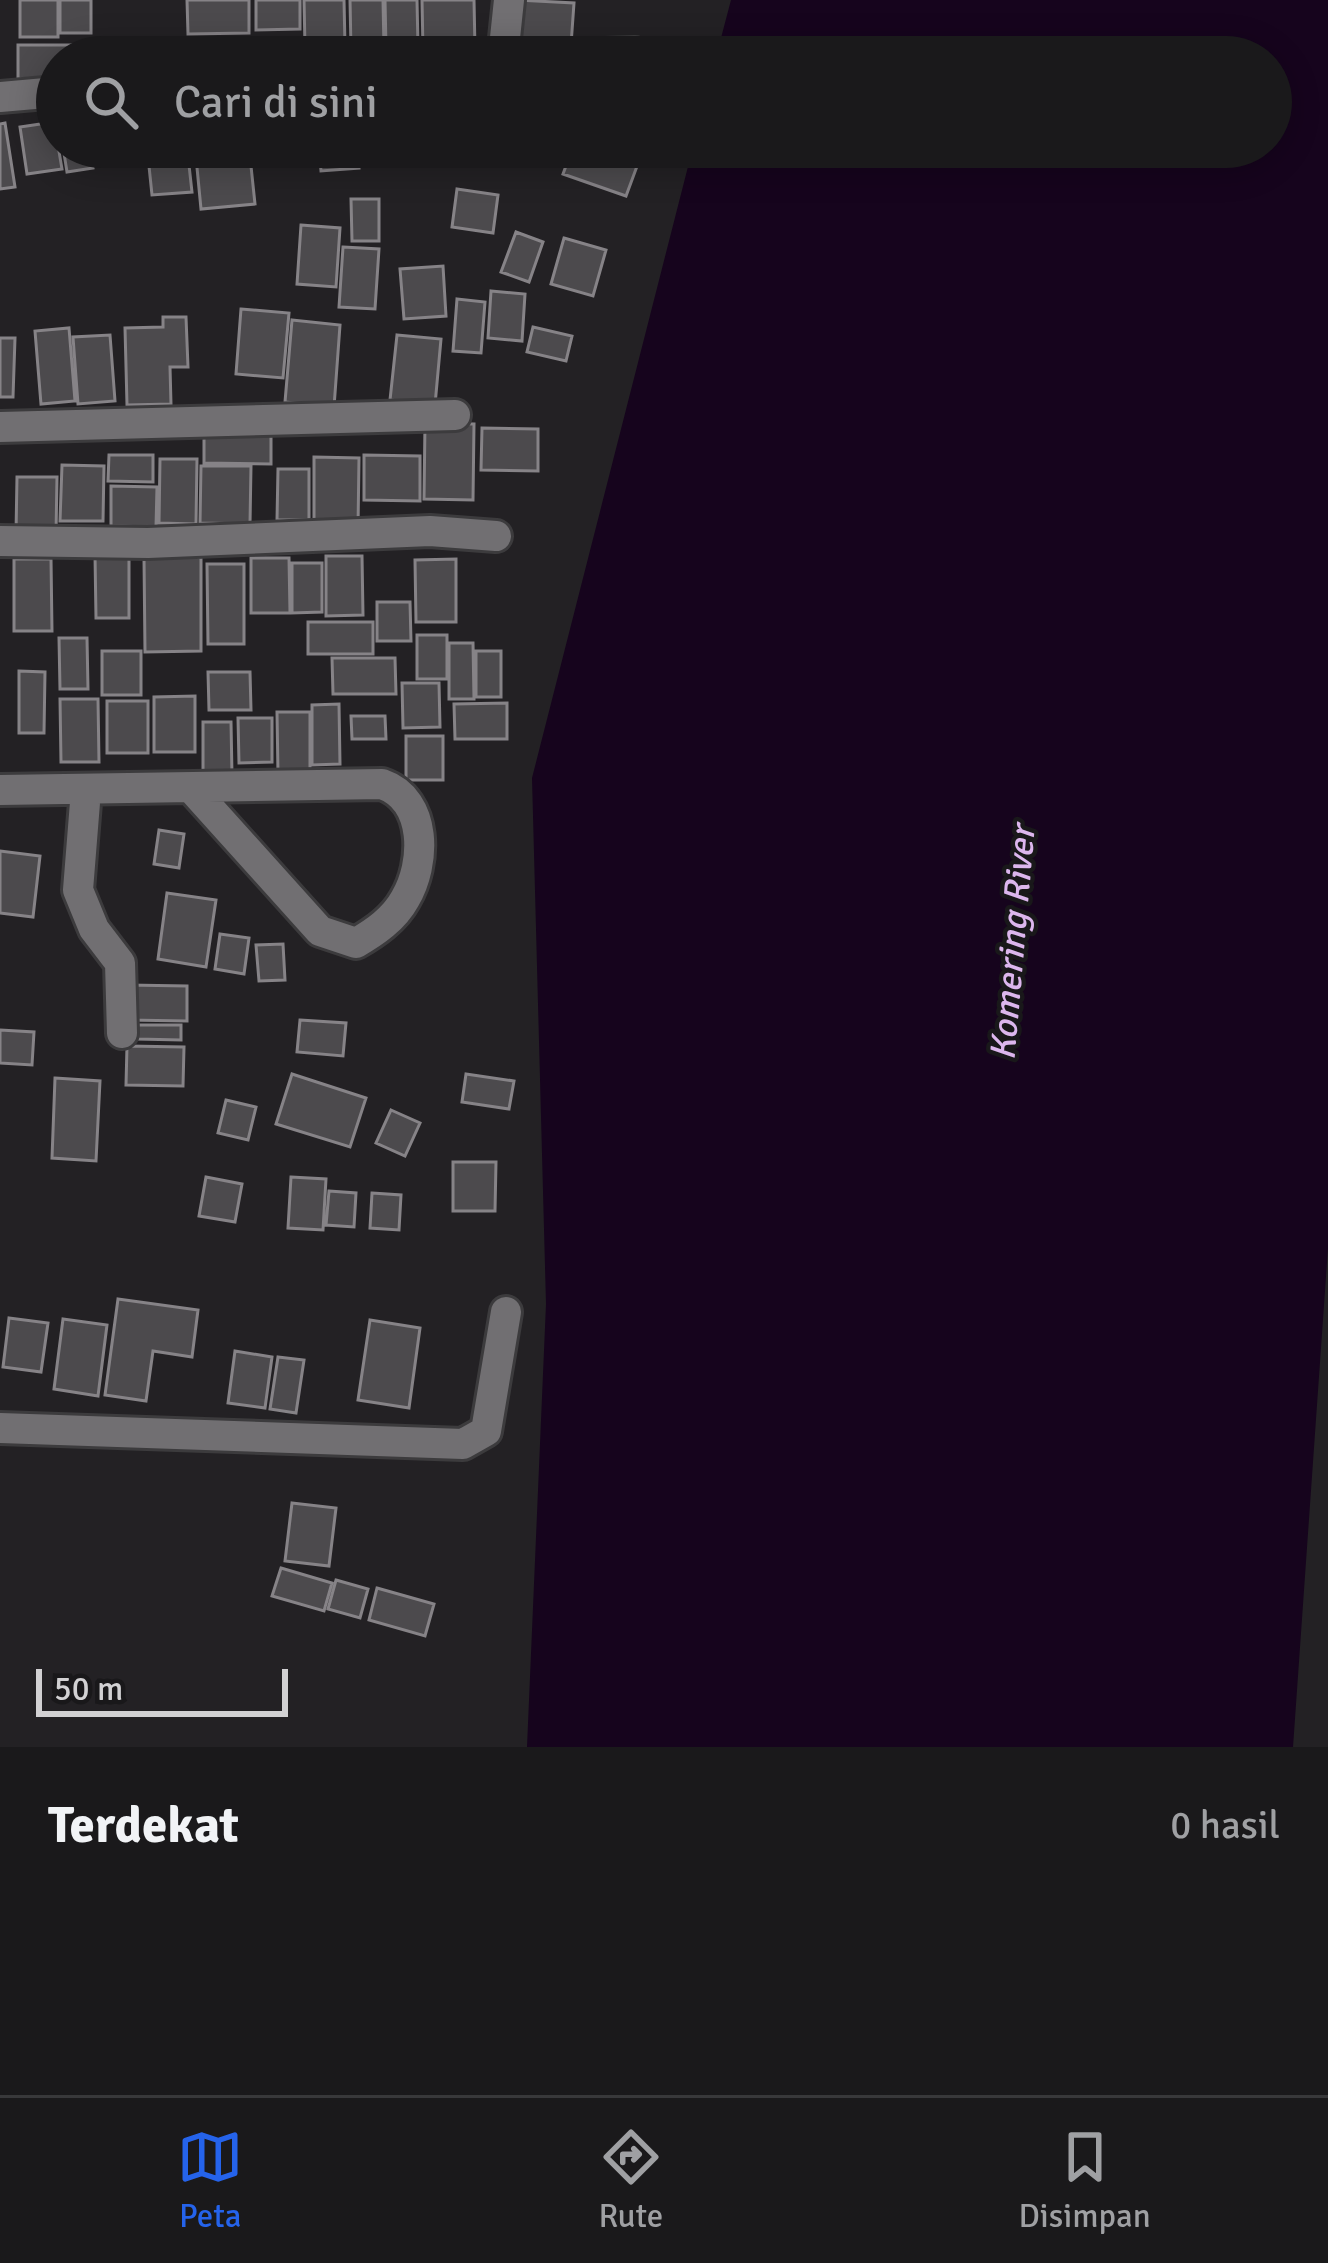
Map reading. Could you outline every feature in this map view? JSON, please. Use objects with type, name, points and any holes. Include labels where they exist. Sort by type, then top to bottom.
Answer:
[{"type":"street","points":[[505,36],[508,0]]},
{"type":"street","points":[[0,97],[36,94]]},
{"type":"street","points":[[0,427],[455,415]]},
{"type":"street","points":[[0,541],[148,544],[430,531],[496,536]]},
{"type":"street","points":[[0,790],[389,786],[416,820],[421,844],[406,899],[389,920],[356,944],[320,931],[194,791]]},
{"type":"street","points":[[86,790],[78,890],[94,929],[120,962],[122,1033]]},
{"type":"street","points":[[0,1428],[463,1444],[486,1431],[506,1312]]},
{"type":"water","name":"Komering River","points":[[731,0],[1328,0],[1328,1248],[1293,1747],[527,1747],[546,1304],[532,778],[688,168],[1292,168],[1292,36],[722,36]]},
{"type":"building","points":[[20,0],[58,0],[58,36],[20,37]]},
{"type":"building","points":[[60,0],[91,0],[91,33],[60,33]]},
{"type":"building","points":[[187,0],[249,0],[249,33],[188,34]]},
{"type":"building","points":[[256,0],[300,0],[300,29],[256,30]]},
{"type":"building","points":[[304,0],[344,0],[345,36],[305,36]]},
{"type":"building","points":[[350,0],[383,0],[384,36],[351,36]]},
{"type":"building","points":[[385,0],[417,0],[418,36],[386,36]]},
{"type":"building","points":[[422,0],[474,0],[475,36],[423,36]]},
{"type":"building","points":[[517,0],[574,3],[572,36],[514,36]]},
{"type":"building","points":[[18,45],[36,45],[36,79],[18,79]]},
{"type":"building","points":[[5,123],[15,187],[0,189],[0,124]]},
{"type":"building","points":[[36,125],[36,168],[62,169],[27,174],[20,127]]},
{"type":"building","points":[[149,168],[189,168],[192,192],[152,195]]},
{"type":"building","points":[[197,168],[251,168],[255,204],[201,209]]},
{"type":"building","points":[[565,168],[636,168],[626,196],[563,174]]},
{"type":"building","points":[[457,189],[498,195],[493,233],[452,227]]},
{"type":"building","points":[[351,199],[379,199],[379,241],[352,241]]},
{"type":"building","points":[[301,225],[340,228],[336,287],[297,284]]},
{"type":"building","points":[[516,232],[543,242],[529,282],[501,272]]},
{"type":"building","points":[[564,238],[606,250],[593,296],[551,284]]},
{"type":"building","points":[[343,247],[379,249],[375,309],[339,307]]},
{"type":"building","points":[[443,266],[446,316],[404,319],[400,269]]},
{"type":"building","points":[[491,291],[525,294],[522,341],[488,338]]},
{"type":"building","points":[[457,299],[485,302],[481,353],[453,351]]},
{"type":"building","points":[[241,309],[289,313],[283,378],[236,374]]},
{"type":"building","points":[[163,317],[186,317],[188,367],[170,367],[171,404],[127,405],[125,328],[163,327]]},
{"type":"building","points":[[292,320],[340,325],[334,407],[285,402]]},
{"type":"building","points":[[533,327],[572,336],[566,361],[527,352]]},
{"type":"building","points":[[69,328],[75,401],[41,404],[35,331]]},
{"type":"building","points":[[110,335],[115,401],[78,404],[73,337]]},
{"type":"building","points":[[397,335],[441,339],[435,405],[390,400]]},
{"type":"building","points":[[0,338],[15,338],[13,397],[0,397]]},
{"type":"building","points":[[425,423],[474,424],[473,500],[424,499]]},
{"type":"building","points":[[482,428],[538,429],[538,471],[481,470]]},
{"type":"building","points":[[204,429],[271,430],[271,464],[204,463]]},
{"type":"building","points":[[109,455],[153,455],[153,482],[108,481]]},
{"type":"building","points":[[364,455],[420,456],[420,501],[364,500]]},
{"type":"building","points":[[314,457],[359,458],[358,528],[314,528]]},
{"type":"building","points":[[160,459],[197,459],[196,524],[159,523]]},
{"type":"building","points":[[62,465],[104,466],[103,521],[60,521]]},
{"type":"building","points":[[201,466],[251,466],[250,524],[200,523]]},
{"type":"building","points":[[278,469],[309,469],[309,520],[277,520]]},
{"type":"building","points":[[17,477],[57,477],[56,534],[16,533]]},
{"type":"building","points":[[111,486],[157,487],[156,527],[111,526]]},
{"type":"building","points":[[95,555],[129,555],[129,618],[96,618]]},
{"type":"building","points":[[326,556],[362,556],[363,615],[326,616]]},
{"type":"building","points":[[201,557],[201,651],[145,652],[144,558]]},
{"type":"building","points":[[251,558],[289,558],[290,613],[251,613]]},
{"type":"building","points":[[14,559],[51,559],[52,631],[14,631]]},
{"type":"building","points":[[456,559],[456,622],[416,622],[415,560]]},
{"type":"building","points":[[292,563],[322,563],[322,612],[292,613]]},
{"type":"building","points":[[207,564],[244,564],[244,644],[208,644]]},
{"type":"building","points":[[377,602],[410,602],[411,641],[377,641]]},
{"type":"building","points":[[308,622],[373,622],[373,654],[308,654]]},
{"type":"building","points":[[417,635],[447,635],[447,679],[417,679]]},
{"type":"building","points":[[59,638],[87,638],[88,689],[60,689]]},
{"type":"building","points":[[449,643],[473,643],[474,699],[449,699]]},
{"type":"building","points":[[102,651],[141,651],[141,695],[102,695]]},
{"type":"building","points":[[476,651],[501,651],[501,697],[476,697]]},
{"type":"building","points":[[332,658],[395,658],[396,694],[333,694]]},
{"type":"building","points":[[19,671],[45,672],[44,733],[19,733]]},
{"type":"building","points":[[208,672],[250,672],[251,710],[209,710]]},
{"type":"building","points":[[402,683],[439,683],[440,727],[403,728]]},
{"type":"building","points":[[195,696],[195,752],[154,752],[154,697]]},
{"type":"building","points":[[60,699],[98,699],[99,762],[61,762]]},
{"type":"building","points":[[107,701],[148,701],[148,753],[107,753]]},
{"type":"building","points":[[507,703],[507,739],[455,739],[454,704]]},
{"type":"building","points":[[339,704],[340,764],[312,765],[312,705]]},
{"type":"building","points":[[277,712],[310,712],[310,774],[278,774]]},
{"type":"building","points":[[351,716],[385,716],[386,739],[352,739]]},
{"type":"building","points":[[238,718],[272,718],[272,762],[239,763]]},
{"type":"building","points":[[203,722],[231,722],[232,775],[203,775]]},
{"type":"building","points":[[406,736],[443,736],[443,780],[406,780]]},
{"type":"building","points":[[159,830],[184,834],[179,868],[154,864]]},
{"type":"building","points":[[0,851],[40,856],[33,917],[0,913]]},
{"type":"building","points":[[167,893],[216,900],[206,967],[158,959]]},
{"type":"building","points":[[220,934],[249,938],[244,974],[215,969]]},
{"type":"building","points":[[283,944],[285,980],[259,981],[256,945]]},
{"type":"building","points":[[127,985],[187,986],[187,1021],[127,1020]]},
{"type":"building","points":[[300,1020],[346,1023],[343,1056],[297,1052]]},
{"type":"building","points":[[137,1025],[181,1025],[181,1040],[137,1039]]},
{"type":"building","points":[[0,1030],[34,1032],[32,1065],[0,1063]]},
{"type":"building","points":[[127,1046],[184,1047],[183,1086],[126,1085]]},
{"type":"building","points":[[292,1074],[366,1098],[350,1147],[276,1124]]},
{"type":"building","points":[[466,1074],[514,1081],[509,1109],[462,1102]]},
{"type":"building","points":[[55,1078],[100,1081],[96,1161],[52,1158]]},
{"type":"building","points":[[226,1100],[256,1107],[248,1140],[218,1133]]},
{"type":"building","points":[[391,1110],[420,1123],[405,1156],[376,1143]]},
{"type":"building","points":[[453,1162],[496,1162],[495,1211],[453,1211]]},
{"type":"building","points":[[206,1177],[242,1184],[235,1222],[199,1216]]},
{"type":"building","points":[[291,1177],[326,1179],[323,1230],[288,1228]]},
{"type":"building","points":[[329,1191],[356,1193],[354,1227],[326,1225]]},
{"type":"building","points":[[372,1193],[401,1195],[399,1230],[370,1228]]},
{"type":"building","points":[[118,1299],[198,1310],[192,1357],[153,1351],[146,1401],[105,1395]]},
{"type":"building","points":[[9,1318],[48,1323],[41,1372],[3,1367]]},
{"type":"building","points":[[63,1319],[107,1325],[98,1396],[54,1389]]},
{"type":"building","points":[[370,1320],[420,1328],[409,1408],[358,1400]]},
{"type":"building","points":[[235,1351],[272,1357],[265,1408],[228,1403]]},
{"type":"building","points":[[278,1357],[304,1360],[296,1413],[270,1409]]},
{"type":"building","points":[[292,1503],[336,1508],[329,1566],[285,1561]]},
{"type":"building","points":[[281,1568],[332,1583],[324,1611],[272,1596]]},
{"type":"building","points":[[336,1580],[368,1589],[360,1618],[328,1609]]},
{"type":"building","points":[[377,1588],[434,1604],[425,1636],[369,1620]]}]
